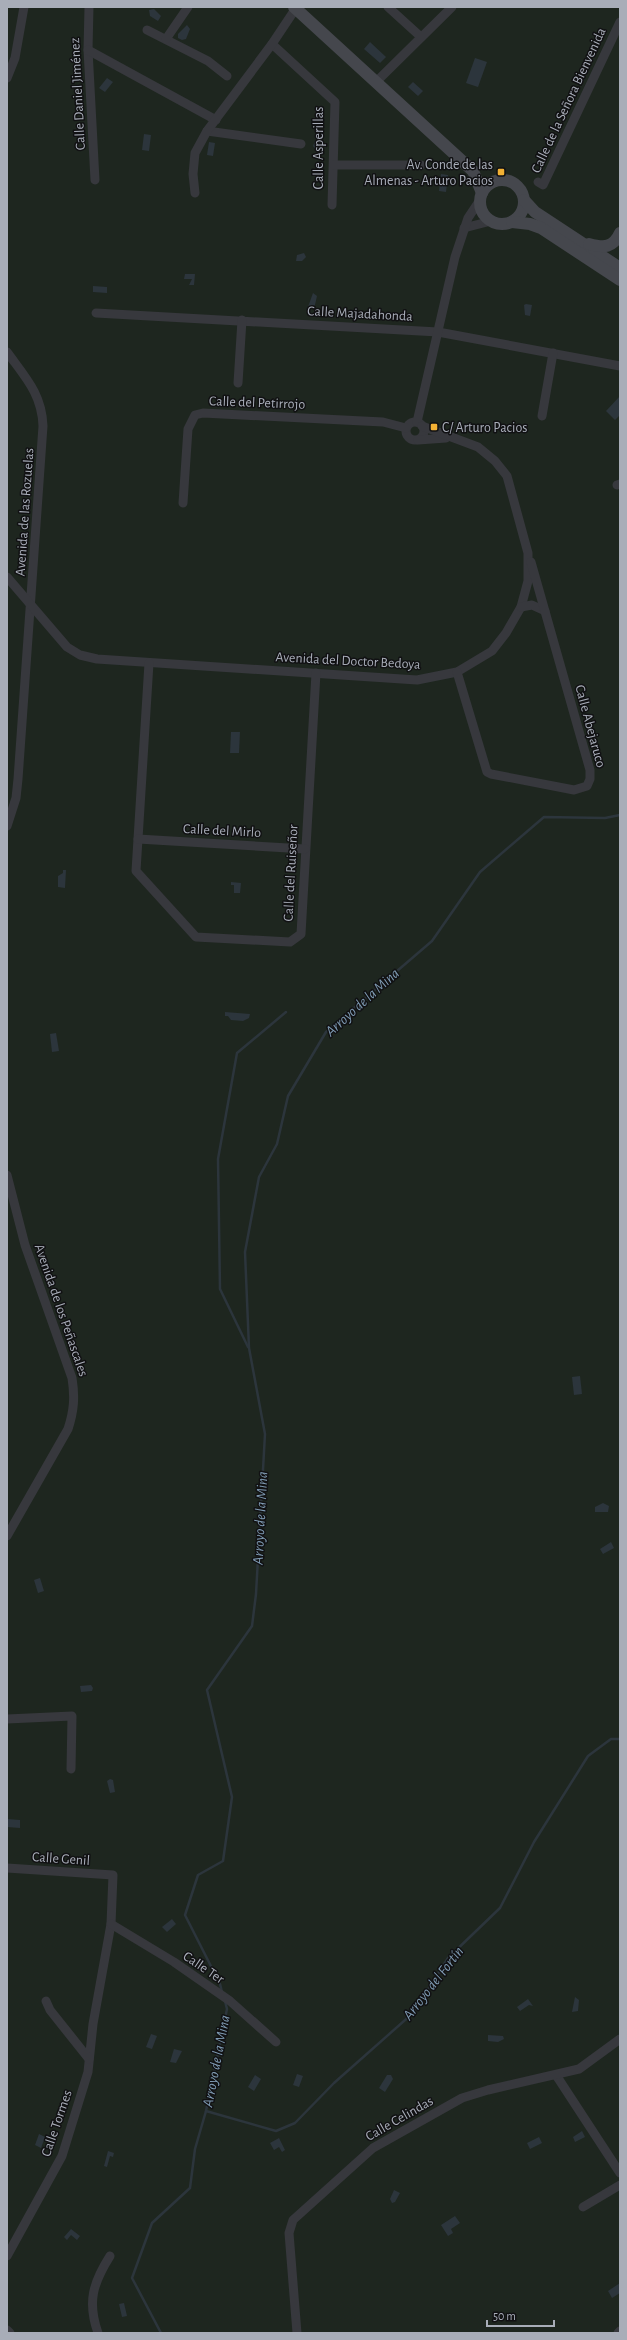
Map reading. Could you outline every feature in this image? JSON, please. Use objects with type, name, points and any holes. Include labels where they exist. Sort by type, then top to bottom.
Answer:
[{"type":"main road","points":[[295,8],[473,171],[498,180],[505,180],[518,187],[524,200],[534,212],[580,241],[620,270]]},
{"type":"main road","points":[[473,171],[481,196],[482,212],[491,221],[501,224],[512,222],[530,224],[612,271],[620,270]]},
{"type":"main road","points":[[481,196],[486,187],[498,180]]},
{"type":"main road","points":[[512,222],[521,213],[524,200]]},
{"type":"main road","points":[[580,241],[600,247],[609,246],[616,241],[620,233]]},
{"type":"main road","points":[[555,237],[620,280]]},
{"type":"street","points":[[7,78],[15,58],[24,7]]},
{"type":"street","points":[[166,39],[188,7]]},
{"type":"street","points":[[388,7],[421,37]]},
{"type":"street","points":[[376,82],[452,7]]},
{"type":"street","name":"Calle Daniel Jiménez","points":[[86,8],[95,180]]},
{"type":"street","points":[[195,193],[193,174],[195,153],[207,131],[272,44],[295,8]]},
{"type":"street","name":"Calle de la Señora Bienvenida","points":[[538,182],[543,185],[620,22]]},
{"type":"street","points":[[147,30],[208,61],[227,76]]},
{"type":"street","name":"Calle Asperillas","points":[[272,44],[335,102],[332,205]]},
{"type":"street","points":[[88,50],[216,120]]},
{"type":"street","points":[[207,131],[301,144]]},
{"type":"street","points":[[334,165],[421,166]]},
{"type":"street","points":[[420,424],[410,423],[406,428],[408,438],[418,440],[424,433],[420,424],[438,332],[455,257],[468,218],[481,196]]},
{"type":"street","points":[[464,228],[491,221]]},
{"type":"street","name":"Calle Majadahonda","points":[[96,313],[438,332],[620,366]]},
{"type":"street","points":[[238,383],[242,320]]},
{"type":"street","name":"Avenida de las Rozuelas","points":[[7,352],[33,387],[43,411],[18,779],[16,798],[7,826]]},
{"type":"street","points":[[542,416],[554,353]]},
{"type":"street","name":"Calle del Petirrojo","points":[[183,503],[188,429],[195,415],[203,413],[383,422],[406,428]]},
{"type":"street","name":"Avenida del Doctor Bedoya","points":[[7,577],[10,588],[30,604],[67,648],[80,655],[97,659],[417,680],[457,672],[477,662],[492,651],[506,633],[521,607],[528,581],[528,554],[507,476],[495,460],[478,447],[449,438],[420,424]]},
{"type":"street","name":"Avenida del Doctor Bedoya","points":[[418,440],[449,438]]},
{"type":"street","name":"Calle Abejaruco","points":[[457,672],[487,772],[574,790],[587,786],[590,779],[590,770],[528,554]]},
{"type":"street","points":[[521,607],[532,605],[545,611]]},
{"type":"street","name":"Calle del Ruiseñor","points":[[149,663],[136,871],[196,937],[290,942],[301,934],[316,673]]},
{"type":"street","name":"Calle del Mirlo","points":[[138,839],[305,849]]},
{"type":"street","name":"Avenida de los Peñascales","points":[[7,1175],[9,1195],[24,1245],[72,1378],[74,1396],[73,1412],[68,1429],[7,1536]]},
{"type":"street","points":[[7,1719],[72,1716],[71,1770]]},
{"type":"street","name":"Calle Genil","points":[[7,1868],[113,1875]]},
{"type":"street","name":"Calle Tormes","points":[[7,2256],[62,2156],[88,2072],[93,2024],[110,1924],[113,1875]]},
{"type":"street","name":"Calle Ter","points":[[110,1924],[174,1962],[230,2001],[276,2042]]},
{"type":"street","points":[[46,2002],[50,2010],[89,2059]]},
{"type":"street","name":"Calle Celindas","points":[[297,2333],[289,2233],[293,2220],[373,2148],[462,2098],[488,2090],[579,2069],[620,2039]]},
{"type":"street","points":[[556,2075],[620,2173]]},
{"type":"street","points":[[583,2207],[620,2185]]},
{"type":"street","points":[[98,2333],[95,2324],[93,2295],[96,2278],[110,2256]]},
{"type":"street","points":[[7,2330],[10,2333]]},
{"type":"shaded area","points":[[7,7],[620,7],[620,2333],[7,2333]]},
{"type":"shaded area","points":[[154,9],[161,16],[158,21],[150,16],[149,10]]},
{"type":"shaded area","points":[[187,25],[190,29],[186,39],[182,40],[178,38],[178,34]]},
{"type":"shaded area","points":[[370,42],[386,57],[380,63],[364,49]]},
{"type":"shaded area","points":[[475,58],[487,62],[478,87],[466,83]]},
{"type":"shaded area","points":[[107,78],[113,82],[105,92],[99,88]]},
{"type":"shaded area","points":[[413,82],[423,91],[418,96],[408,87]]},
{"type":"shaded area","points":[[144,134],[151,135],[149,151],[142,150]]},
{"type":"shaded area","points":[[319,139],[324,147],[318,153],[313,146],[315,141]]},
{"type":"shaded area","points":[[209,142],[215,143],[213,156],[207,155]]},
{"type":"shaded area","points":[[441,174],[448,175],[446,192],[439,191]]},
{"type":"shaded area","points":[[304,253],[306,257],[302,261],[296,261],[297,255]]},
{"type":"shaded area","points":[[185,274],[195,274],[194,285],[189,285],[192,279],[184,279]]},
{"type":"shaded area","points":[[93,286],[107,287],[107,293],[93,292]]},
{"type":"shaded area","points":[[313,293],[317,296],[314,309],[308,307]]},
{"type":"shaded area","points":[[524,305],[532,305],[530,316],[525,315]]},
{"type":"shaded area","points":[[620,396],[620,415],[615,420],[606,411]]},
{"type":"shaded area","points":[[231,732],[240,732],[239,753],[230,753]]},
{"type":"shaded area","points":[[63,870],[66,870],[65,888],[58,887],[58,876],[63,873]]},
{"type":"shaded area","points":[[231,882],[241,883],[240,893],[234,893],[234,885],[231,885]]},
{"type":"shaded area","points":[[225,1012],[250,1014],[249,1018],[243,1021],[231,1020],[228,1016],[225,1016]]},
{"type":"shaded area","points":[[56,1033],[59,1051],[52,1052],[50,1034]]},
{"type":"shaded area","points":[[580,1376],[582,1394],[574,1395],[572,1377]]},
{"type":"shaded area","points":[[603,1503],[609,1506],[608,1512],[595,1512],[595,1507]]},
{"type":"shaded area","points":[[611,1542],[614,1548],[603,1554],[600,1549]]},
{"type":"shaded area","points":[[40,1578],[44,1591],[38,1593],[34,1580]]},
{"type":"shaded area","points":[[91,1685],[93,1688],[92,1691],[81,1692],[80,1686]]},
{"type":"shaded area","points":[[110,1779],[113,1780],[115,1792],[110,1793],[107,1781]]},
{"type":"shaded area","points":[[7,1819],[20,1820],[20,1828],[7,1827]]},
{"type":"shaded area","points":[[172,1919],[176,1924],[167,1932],[162,1927]]},
{"type":"shaded area","points":[[575,1997],[579,2000],[578,2011],[572,2012]]},
{"type":"shaded area","points":[[528,1999],[533,2006],[529,2005],[520,2011],[517,2007]]},
{"type":"shaded area","points":[[151,2034],[157,2036],[152,2049],[146,2047]]},
{"type":"shaded area","points":[[488,2035],[503,2036],[504,2039],[498,2042],[488,2041]]},
{"type":"shaded area","points":[[174,2049],[182,2051],[176,2063],[170,2062]]},
{"type":"shaded area","points":[[297,2074],[303,2076],[299,2087],[293,2085]]},
{"type":"shaded area","points":[[255,2075],[261,2079],[254,2091],[248,2087]]},
{"type":"shaded area","points":[[387,2075],[391,2075],[393,2079],[385,2092],[379,2088]]},
{"type":"shaded area","points":[[582,2131],[585,2137],[575,2142],[573,2137]]},
{"type":"shaded area","points":[[39,2134],[45,2137],[41,2148],[35,2145]]},
{"type":"shaded area","points":[[539,2137],[542,2143],[530,2149],[527,2143]]},
{"type":"shaded area","points":[[279,2138],[285,2150],[282,2152],[279,2147],[274,2150],[270,2143]]},
{"type":"shaded area","points":[[108,2151],[114,2153],[113,2157],[110,2156],[107,2167],[104,2166]]},
{"type":"shaded area","points":[[394,2190],[400,2193],[395,2202],[392,2203],[390,2199]]},
{"type":"shaded area","points":[[455,2216],[460,2223],[451,2229],[453,2233],[448,2236],[441,2225]]},
{"type":"shaded area","points":[[71,2229],[80,2236],[77,2240],[71,2235],[67,2240],[64,2237]]},
{"type":"shaded area","points":[[620,2283],[620,2293],[612,2298],[608,2291]]},
{"type":"shaded area","points":[[124,2303],[127,2316],[122,2317],[119,2304]]},
{"type":"waterway","name":"Arroyo de la Mina","points":[[222,1992],[220,1984],[185,1915],[198,1875],[223,1861],[232,1797],[207,1690],[252,1626],[256,1594],[265,1434],[249,1348],[245,1252],[259,1177],[277,1144],[288,1096],[326,1032],[432,941],[480,872],[544,817],[605,818],[620,815]]},
{"type":"waterway","points":[[248,1347],[220,1289],[218,1159],[237,1053],[286,1012]]},
{"type":"waterway","name":"Arroyo del Fortín","points":[[206,2111],[276,2131],[295,2123],[334,2083],[413,2013],[448,1958],[500,1908],[534,1842],[588,1756],[611,1739],[620,1739]]},
{"type":"waterway","name":"Arroyo de la Mina","points":[[161,2333],[132,2278],[152,2223],[190,2188],[195,2149],[206,2111],[227,2009],[225,2001]]},
{"type":"place","name":"Av. Conde de las Almenas - Arturo Pacios","points":[[501,172]]},
{"type":"place","name":"C/ Arturo Pacios","points":[[434,427]]}]
